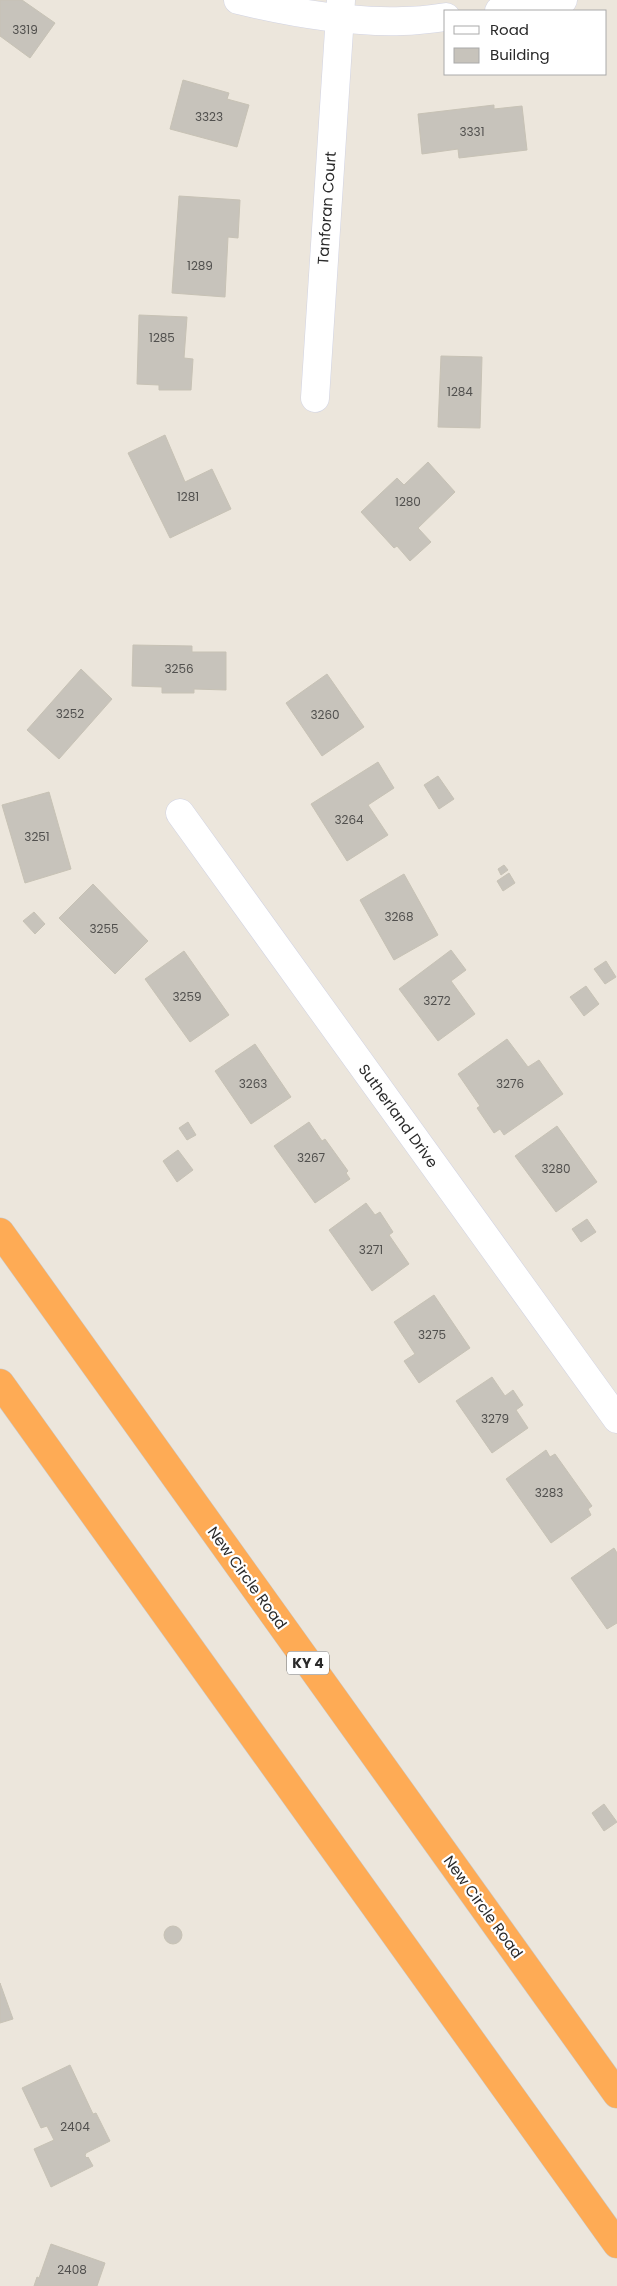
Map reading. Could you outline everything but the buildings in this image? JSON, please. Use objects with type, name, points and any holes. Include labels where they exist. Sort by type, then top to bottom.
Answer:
[{"type":"highway","name":"New Circle Road","points":[[0,1232],[617,2094]]},
{"type":"highway","points":[[0,1383],[617,2244]]},
{"type":"street","points":[[238,0],[282,10],[340,9],[403,22],[444,17]]},
{"type":"street","points":[[505,10],[563,0]]},
{"type":"street","name":"Tanforan Court","points":[[315,398],[340,9]]},
{"type":"street","name":"Sutherland Drive","points":[[180,813],[617,1420]]}]
